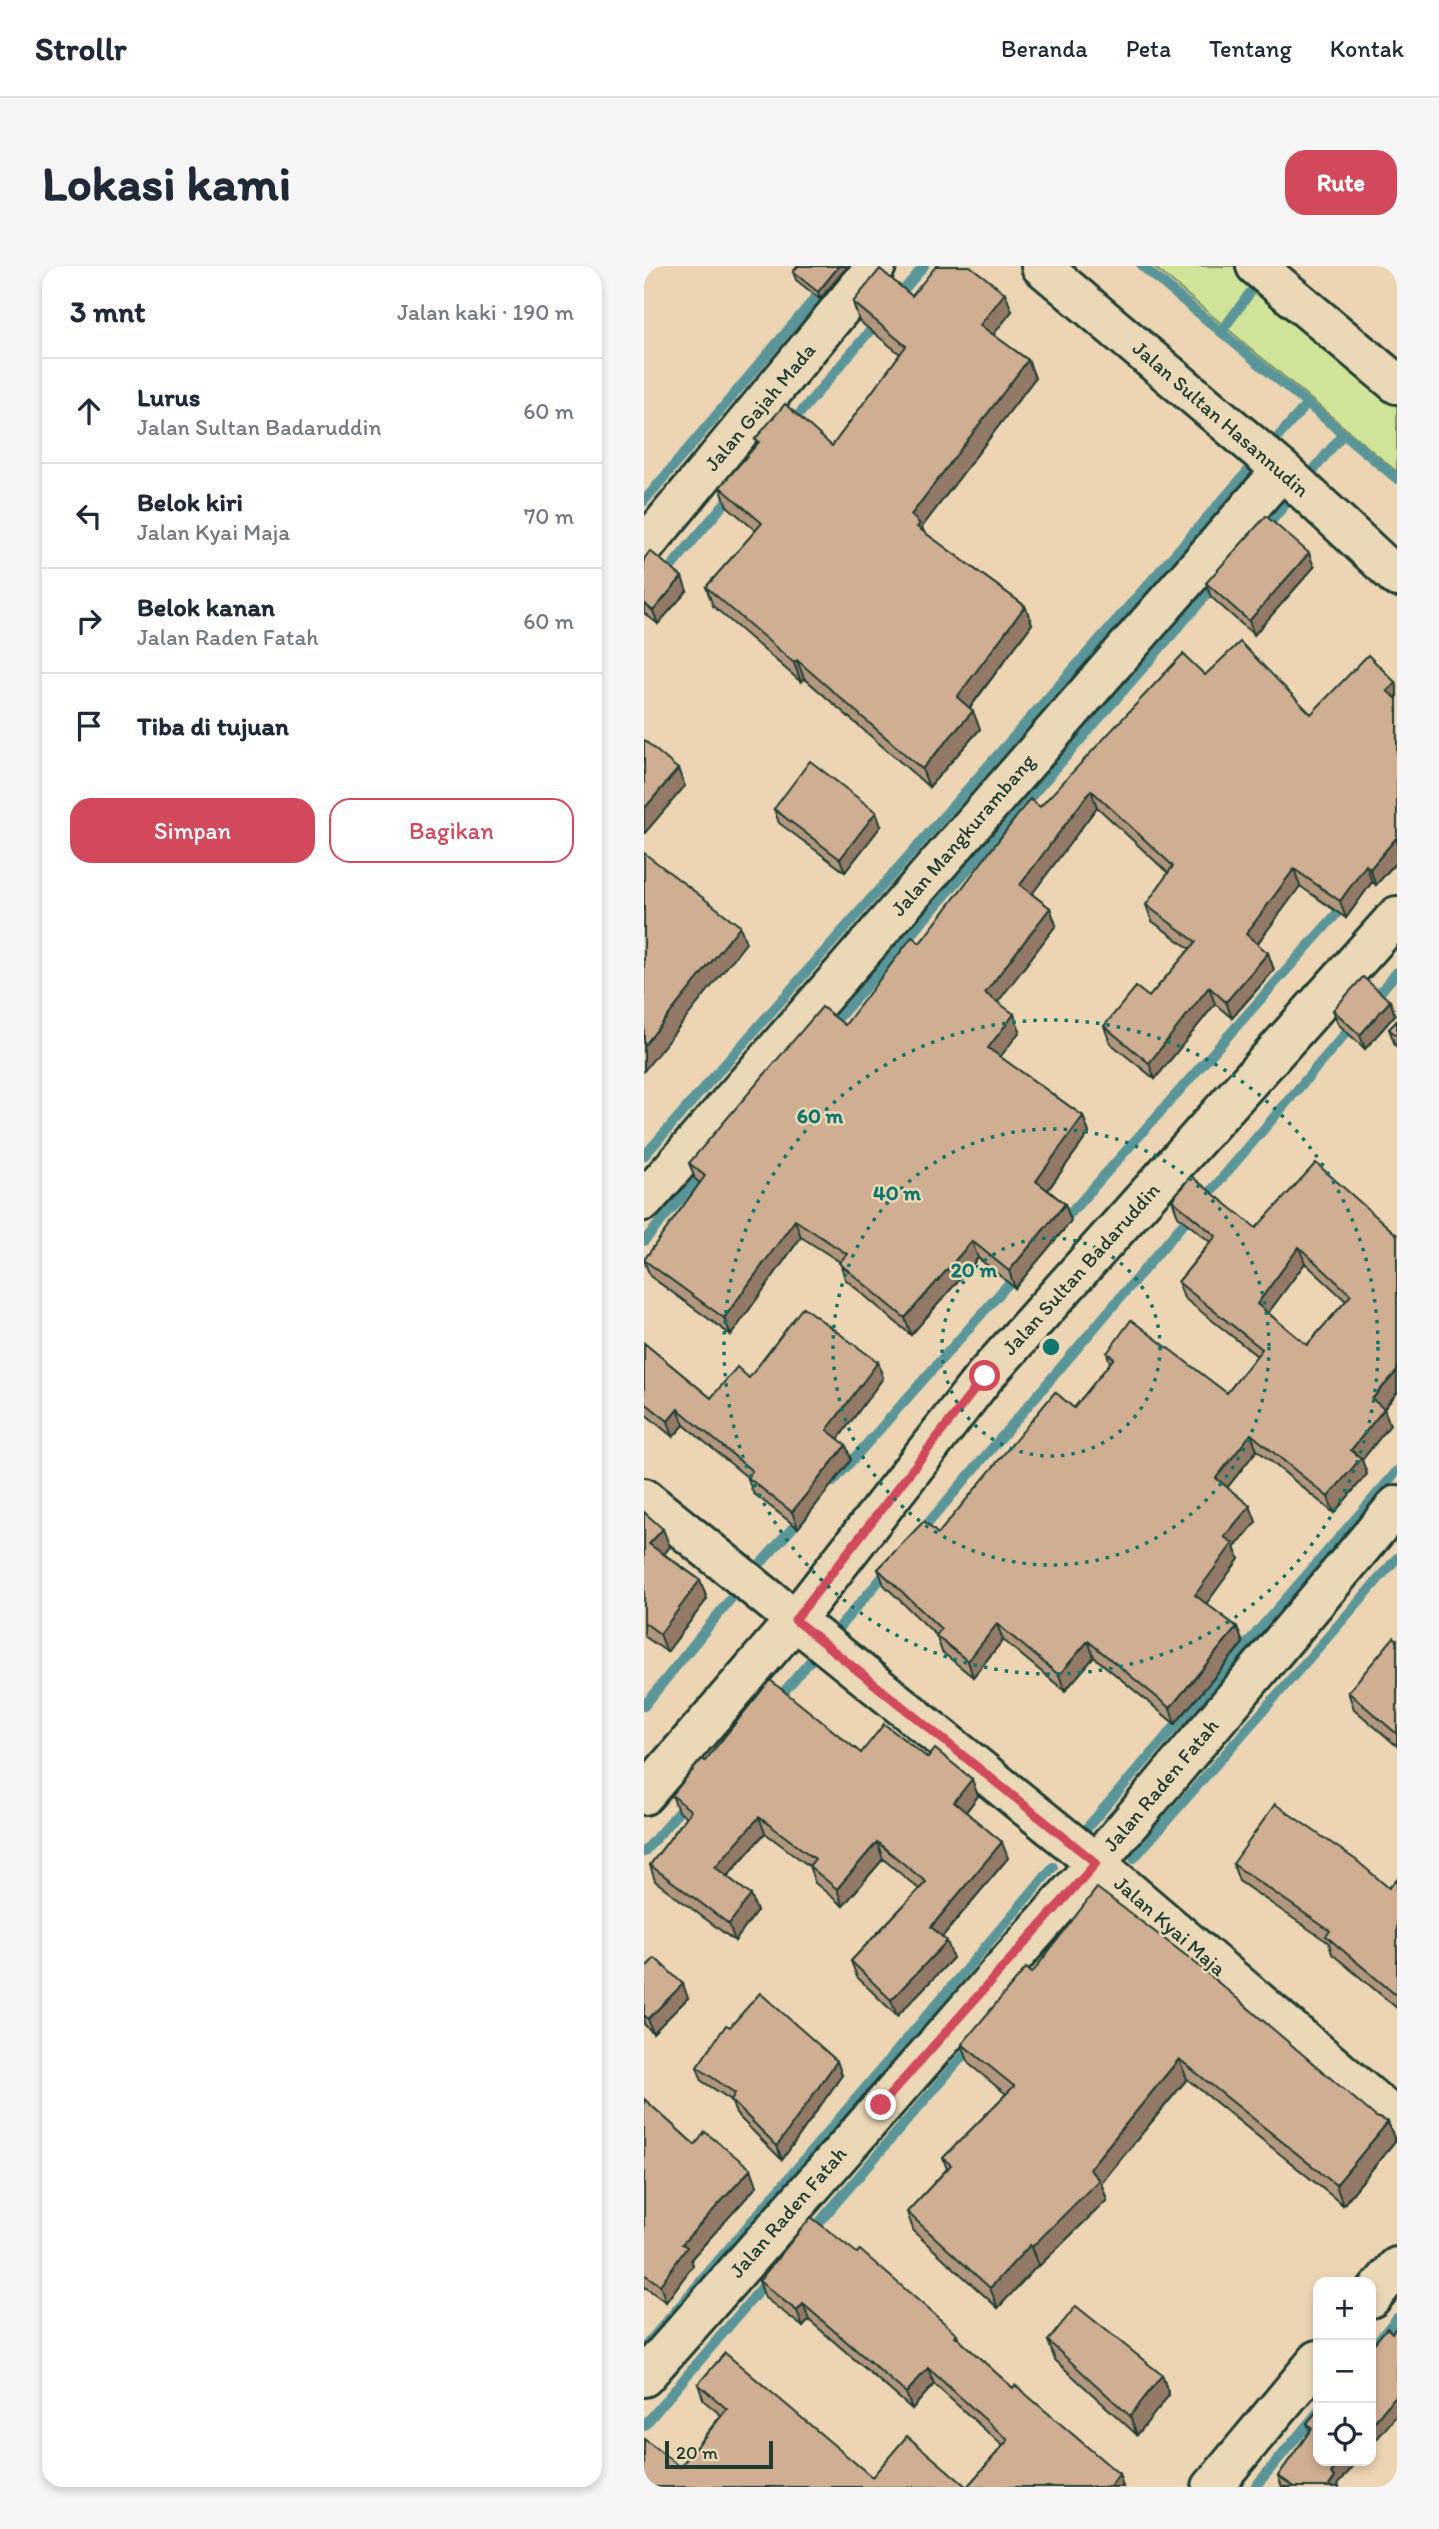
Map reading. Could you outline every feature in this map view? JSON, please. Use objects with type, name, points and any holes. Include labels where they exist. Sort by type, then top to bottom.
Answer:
[{"type":"street","name":"Jalan Gajah Mada","points":[[644,547],[876,266]]},
{"type":"street","name":"Jalan Sultan Hasannudin","points":[[1041,266],[1282,470],[1397,577]]},
{"type":"street","points":[[1256,266],[1397,384]]},
{"type":"street","name":"Jalan Mangkurambang","points":[[644,1201],[1282,470]]},
{"type":"street","name":"Jalan Sultan Badaruddin","points":[[644,1795],[795,1620],[985,1376],[1397,916]]},
{"type":"street","name":"Jalan Kyai Maja","points":[[644,1498],[1096,1863],[1397,2120]]},
{"type":"street","name":"Jalan Raden Fatah","points":[[644,2377],[1096,1863],[1397,1505]]},
{"type":"street","points":[[1376,2292],[1397,2267]]},
{"type":"street","points":[[1212,2487],[1313,2366]]},
{"type":"green space","points":[[1153,266],[1241,266],[1397,397],[1397,472]]},
{"type":"building","points":[[798,266],[839,266],[818,292],[793,272]]},
{"type":"building","points":[[936,266],[970,266],[1005,293],[980,325],[1028,360],[911,515],[920,524],[917,527],[1025,606],[957,697],[973,711],[922,769],[797,660],[794,663],[706,587],[762,523],[720,487],[759,442],[755,439],[785,404],[832,446],[906,346],[853,302],[880,269],[912,296]]},
{"type":"building","points":[[1266,516],[1309,553],[1249,621],[1206,583]]},
{"type":"building","points":[[650,551],[682,577],[653,611],[644,603],[644,559]]},
{"type":"building","points":[[1240,642],[1311,714],[1368,655],[1396,683],[1387,691],[1397,699],[1397,837],[1370,869],[1366,865],[1340,901],[1294,869],[1246,934],[1268,953],[1226,1002],[1209,987],[1149,1063],[1104,1026],[1136,987],[1149,997],[1196,942],[1146,905],[1173,866],[1091,790],[1020,885],[1050,908],[985,993],[1014,1014],[988,1048],[1083,1116],[1036,1181],[1065,1204],[1009,1271],[972,1241],[905,1318],[839,1263],[847,1254],[795,1220],[724,1318],[644,1260],[705,1176],[689,1163],[822,1007],[845,1025],[912,937],[920,943],[1030,799],[1040,807],[1183,654],[1205,675]]},
{"type":"building","points":[[644,740],[678,769],[644,809]]},
{"type":"building","points":[[810,761],[876,812],[840,859],[774,809]]},
{"type":"building","points":[[644,853],[740,926],[644,1046]]},
{"type":"building","points":[[1363,977],[1390,1001],[1360,1035],[1333,1010]]},
{"type":"building","points":[[1397,1021],[1397,1036],[1389,1029]]},
{"type":"building","points":[[1316,1163],[1397,1235],[1397,1371],[1372,1399],[1384,1409],[1351,1450],[1361,1458],[1328,1497],[1251,1434],[1216,1478],[1250,1506],[1224,1537],[1233,1543],[1195,1595],[1237,1627],[1170,1708],[1088,1641],[1059,1675],[997,1624],[968,1661],[936,1636],[941,1629],[878,1569],[924,1521],[938,1534],[1055,1392],[1074,1408],[1114,1358],[1107,1353],[1131,1320],[1227,1393],[1262,1349],[1178,1282],[1216,1236],[1172,1200],[1191,1176],[1256,1228]],"holes":[[[1299,1247],[1351,1295],[1307,1345],[1257,1304]]]},
{"type":"building","points":[[803,1307],[878,1362],[827,1430],[846,1445],[792,1512],[747,1477],[752,1471],[678,1409],[668,1421],[644,1402],[644,1343],[711,1398],[737,1367],[749,1378]]},
{"type":"building","points":[[644,1512],[663,1529],[649,1544],[700,1580],[660,1634],[644,1622]]},
{"type":"building","points":[[1394,1637],[1397,1640],[1397,1734],[1348,1692]]},
{"type":"building","points":[[770,1680],[861,1753],[884,1724],[928,1758],[935,1749],[972,1779],[954,1802],[1002,1842],[931,1927],[947,1941],[891,2000],[851,1961],[926,1882],[877,1842],[837,1889],[809,1866],[815,1859],[759,1817],[715,1867],[751,1895],[729,1924],[650,1865],[691,1811],[672,1795],[702,1759],[705,1761]]},
{"type":"building","points":[[1275,1804],[1356,1860],[1389,1888],[1397,1879],[1397,1996],[1326,1936],[1330,1931],[1233,1864]]},
{"type":"building","points":[[1097,1888],[1192,1960],[1376,2117],[1388,2122],[1336,2185],[1179,2059],[1089,2169],[1099,2180],[1032,2247],[1030,2245],[990,2288],[907,2212],[951,2165],[943,2158],[1014,2086],[962,2044],[1026,1968],[1032,1973]]},
{"type":"building","points":[[655,1958],[683,1984],[648,2019],[644,2015],[644,1969]]},
{"type":"building","points":[[760,1993],[837,2061],[777,2146],[731,2100],[735,2093],[697,2067],[726,2025],[730,2027]]},
{"type":"building","points":[[644,2099],[695,2145],[705,2132],[751,2169],[682,2244],[687,2247],[660,2285],[644,2274]]},
{"type":"building","points":[[811,2217],[857,2253],[860,2250],[957,2334],[955,2336],[1013,2388],[1015,2385],[1119,2474],[1110,2487],[967,2487],[1008,2440],[928,2368],[906,2393],[803,2304],[797,2311],[759,2281]]},
{"type":"building","points":[[1076,2306],[1162,2375],[1130,2416],[1048,2341]]},
{"type":"building","points":[[1397,2326],[1397,2394],[1376,2420],[1376,2341],[1387,2328],[1392,2333]]},
{"type":"building","points":[[725,2353],[872,2477],[907,2436],[967,2487],[644,2487],[644,2439],[680,2467],[727,2409],[698,2384]]},
{"type":"building","points":[[1313,2416],[1313,2466],[1337,2466],[1331,2473],[1335,2477],[1328,2487],[1295,2487],[1278,2476],[1312,2428],[1307,2423]]},
{"type":"waterway","points":[[644,501],[842,266]]},
{"type":"waterway","points":[[896,299],[924,266]]},
{"type":"waterway","points":[[1142,266],[1397,479]]},
{"type":"waterway","points":[[1221,332],[1261,278]]},
{"type":"waterway","points":[[790,425],[879,320]]},
{"type":"waterway","points":[[644,1156],[1307,404]]},
{"type":"waterway","points":[[1265,529],[1343,434]]},
{"type":"waterway","points":[[644,599],[735,491]]},
{"type":"waterway","points":[[828,1030],[1217,583]]},
{"type":"waterway","points":[[1060,1225],[1347,902]]},
{"type":"waterway","points":[[1372,1002],[1397,972]]},
{"type":"waterway","points":[[918,1535],[1355,1022]]},
{"type":"waterway","points":[[644,1241],[704,1172]]},
{"type":"waterway","points":[[833,1482],[1017,1274]]},
{"type":"waterway","points":[[1085,1830],[1397,1471]]},
{"type":"waterway","points":[[644,1706],[746,1580],[804,1515]]},
{"type":"waterway","points":[[1134,1858],[1397,1558]]},
{"type":"waterway","points":[[775,1702],[890,1568]]},
{"type":"waterway","points":[[644,1852],[688,1801]]},
{"type":"waterway","points":[[644,2348],[1053,1867]]},
{"type":"waterway","points":[[810,2233],[973,2044]]},
{"type":"waterway","points":[[644,2426],[769,2279]]},
{"type":"waterway","points":[[1376,2343],[1397,2318]]},
{"type":"waterway","points":[[1255,2487],[1313,2418]]},
{"type":"route","points":[[881,2105],[1096,1863],[795,1620],[985,1376]]}]
